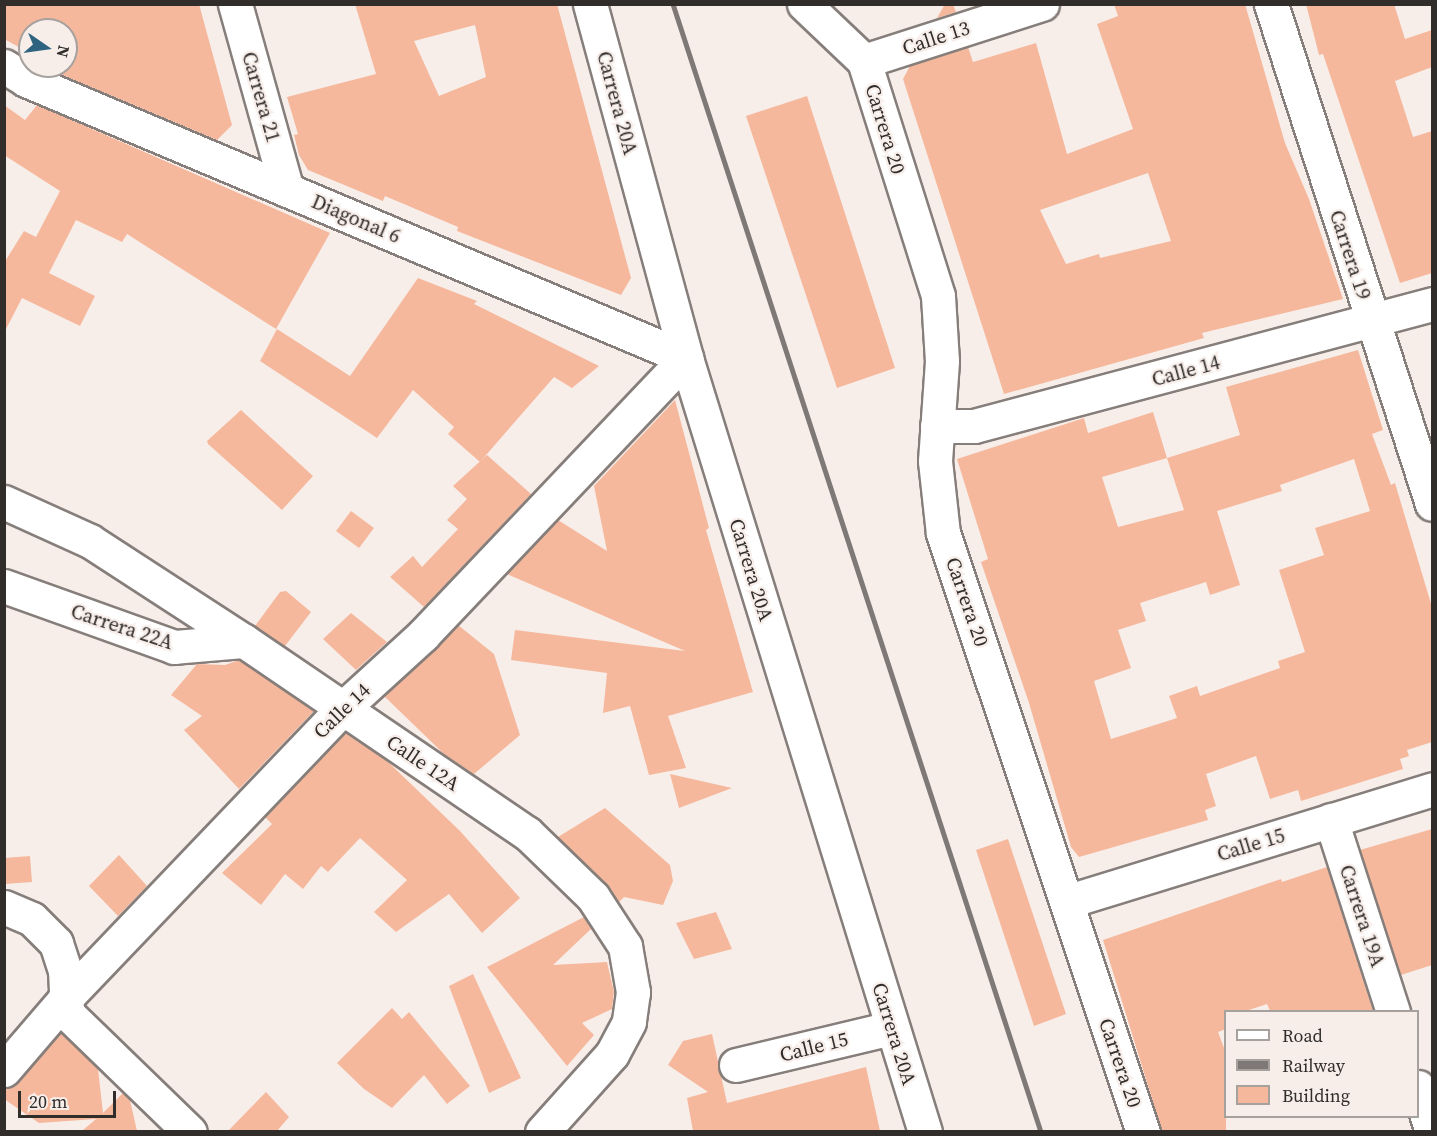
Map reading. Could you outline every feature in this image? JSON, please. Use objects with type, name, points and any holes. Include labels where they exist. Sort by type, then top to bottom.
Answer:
[{"type":"street","name":"Carrera 21","points":[[235,4],[288,190]]},
{"type":"street","name":"Carrera 20A","points":[[590,4],[686,358],[891,1028],[925,1131]]},
{"type":"street","points":[[804,4],[864,61]]},
{"type":"street","name":"Calle 13","points":[[864,61],[1042,4]]},
{"type":"street","name":"Carrera 19","points":[[1271,4],[1432,504]]},
{"type":"street","name":"Carrera 20","points":[[864,61],[938,296],[942,361],[936,470],[943,533],[1068,901],[1143,1131]]},
{"type":"street","name":"Diagonal 6","points":[[15,73],[686,358]]},
{"type":"street","name":"Calle 14","points":[[937,426],[974,426],[1432,304]]},
{"type":"street","name":"Calle 14","points":[[4,1070],[64,1000],[342,709],[423,635],[686,358]]},
{"type":"street","name":"Calle 12A","points":[[4,502],[90,541],[244,641],[527,833],[593,897],[625,946],[633,992],[629,1022],[612,1054],[542,1131]]},
{"type":"street","name":"Carrera 22A","points":[[4,586],[174,647],[244,641]]},
{"type":"street","name":"Calle 15","points":[[1068,901],[1432,789]]},
{"type":"street","name":"Carrera 19A","points":[[1331,820],[1393,1010]]},
{"type":"street","points":[[4,907],[32,919],[56,944],[65,970],[64,1000],[67,1013],[190,1131]]},
{"type":"street","name":"Calle 15","points":[[736,1065],[891,1028]]},
{"type":"street","points":[[144,1087],[152,1131]]},
{"type":"street","points":[[1419,1090],[1432,1131]]},
{"type":"building","points":[[4,4],[199,4],[232,125],[217,140],[70,78],[78,78],[78,18],[18,18],[18,47],[4,39]]},
{"type":"building","points":[[355,4],[557,4],[631,278],[621,295],[457,231],[458,227],[385,196],[383,201],[308,170],[299,155],[294,135],[298,134],[287,97],[376,74]],"holes":[[[475,25],[486,77],[439,96],[414,41]]]},
{"type":"building","points":[[945,4],[953,4],[956,12],[937,18]]},
{"type":"building","points":[[1114,4],[1245,4],[1285,143],[1309,199],[1343,299],[1202,333],[1204,338],[1004,394],[903,79],[910,66],[968,47],[973,62],[1036,43],[1067,154],[1133,129],[1097,24],[1118,16]],"holes":[[[1148,173],[1171,241],[1100,258],[1099,254],[1066,264],[1040,210]]]},
{"type":"building","points":[[1306,4],[1394,4],[1405,39],[1432,30],[1432,67],[1395,81],[1413,137],[1432,131],[1432,273],[1400,283],[1323,54],[1319,55]]},
{"type":"building","points":[[807,96],[895,368],[837,388],[746,116]]},
{"type":"building","points":[[4,105],[25,120],[37,105],[330,233],[276,329],[127,234],[122,242],[76,220],[49,273],[95,296],[80,326],[22,298],[4,333],[4,263],[24,231],[36,237],[60,191],[4,155]]},
{"type":"building","points":[[418,278],[477,301],[474,304],[599,366],[572,388],[554,377],[480,462],[448,434],[454,427],[413,390],[377,438],[260,361],[277,329],[350,376]]},
{"type":"building","points":[[1358,350],[1383,430],[1372,434],[1391,485],[1395,483],[1432,607],[1432,742],[1407,750],[1409,756],[1400,759],[1403,769],[1301,801],[1298,790],[1270,799],[1256,756],[1206,774],[1216,806],[1205,810],[1208,820],[1079,857],[1071,847],[1029,703],[981,562],[988,559],[957,459],[1084,418],[1088,433],[1153,412],[1167,458],[1240,435],[1226,387]],"holes":[[[1167,458],[1184,510],[1118,527],[1102,477]],[[1354,459],[1370,511],[1315,528],[1324,555],[1279,570],[1305,652],[1278,661],[1280,668],[1200,696],[1197,686],[1169,696],[1177,718],[1111,739],[1094,681],[1131,668],[1118,630],[1146,621],[1140,603],[1206,582],[1210,595],[1240,585],[1217,511],[1282,491],[1280,485]]]},
{"type":"building","points":[[675,400],[709,528],[706,530],[753,692],[668,716],[686,768],[649,775],[630,706],[603,713],[607,673],[511,660],[515,630],[685,651],[507,574],[558,520],[607,551],[594,486]]},
{"type":"building","points":[[241,410],[313,476],[282,510],[208,444],[207,441]]},
{"type":"building","points":[[487,455],[531,494],[424,607],[390,577],[413,556],[422,567],[458,529],[447,520],[467,499],[453,486]]},
{"type":"building","points":[[351,511],[374,528],[359,548],[336,531]]},
{"type":"building","points":[[286,591],[311,612],[285,646],[255,626],[280,592]]},
{"type":"building","points":[[351,613],[387,642],[356,670],[323,639]]},
{"type":"building","points":[[458,625],[494,654],[520,735],[474,774],[444,754],[384,696]]},
{"type":"building","points":[[239,660],[314,711],[239,789],[184,730],[202,716],[171,695],[197,664],[225,665]]},
{"type":"building","points":[[345,733],[386,760],[460,831],[520,898],[482,933],[449,894],[396,932],[374,912],[407,880],[360,838],[328,872],[321,866],[303,889],[285,874],[261,905],[222,873],[272,824],[265,817]]},
{"type":"building","points":[[670,774],[732,788],[679,808]]},
{"type":"building","points":[[605,808],[670,865],[673,881],[663,905],[624,897],[619,902],[606,884],[558,837]]},
{"type":"building","points":[[1432,829],[1432,965],[1401,975],[1360,850]]},
{"type":"building","points":[[1008,839],[1066,1014],[1034,1026],[976,850]]},
{"type":"building","points":[[119,855],[147,886],[118,916],[89,886]]},
{"type":"building","points":[[30,856],[32,882],[4,884],[4,858]]},
{"type":"building","points":[[1327,867],[1373,1010],[1270,1010],[1267,1004],[1249,1010],[1224,1010],[1224,1030],[1218,1032],[1224,1048],[1226,1131],[1162,1131],[1103,940],[1281,879],[1282,882]]},
{"type":"building","points":[[716,912],[732,949],[694,959],[676,923]]},
{"type":"building","points":[[584,917],[591,929],[553,965],[607,962],[614,992],[612,1009],[582,1023],[594,1035],[567,1066],[487,967]]},
{"type":"building","points":[[473,974],[521,1078],[489,1093],[449,986]]},
{"type":"building","points":[[392,1008],[402,1019],[409,1012],[470,1086],[447,1104],[424,1075],[392,1108],[364,1089],[337,1063]]},
{"type":"building","points":[[61,1033],[98,1069],[103,1113],[123,1093],[130,1100],[137,1131],[82,1131],[96,1119],[39,1123],[4,1099],[5,1088],[18,1082]]},
{"type":"building","points":[[712,1034],[727,1103],[866,1067],[880,1131],[693,1131],[687,1098],[708,1092],[668,1065],[683,1041]]},
{"type":"building","points":[[266,1092],[289,1117],[277,1131],[228,1131]]},
{"type":"railway","points":[[673,4],[1041,1132]]}]
